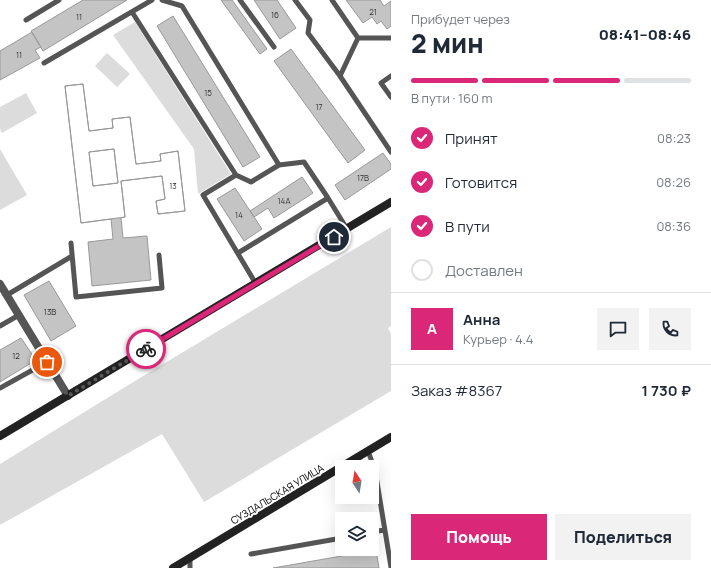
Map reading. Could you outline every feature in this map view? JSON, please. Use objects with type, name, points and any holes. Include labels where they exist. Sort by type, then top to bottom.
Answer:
[{"type":"main road","points":[[0,436],[391,202]]},
{"type":"main road","name":"СУЗДАЛЬСКАЯ УЛИЦА","points":[[173,568],[391,437]]},
{"type":"street","points":[[0,284],[68,396]]},
{"type":"lane","points":[[26,20],[59,0]]},
{"type":"lane","points":[[44,63],[152,0]]},
{"type":"lane","points":[[162,0],[182,6],[279,165]]},
{"type":"lane","points":[[240,0],[274,47]]},
{"type":"lane","points":[[295,0],[310,20],[308,33],[340,76],[391,152]]},
{"type":"lane","points":[[332,0],[358,38]]},
{"type":"lane","points":[[132,12],[236,175],[251,182],[279,165],[304,162],[347,229]]},
{"type":"lane","points":[[340,76],[358,38]]},
{"type":"lane","points":[[358,38],[391,38]]},
{"type":"lane","points":[[391,76],[381,83],[391,97]]},
{"type":"lane","points":[[236,175],[203,195],[256,284]]},
{"type":"lane","points":[[238,253],[328,198]]},
{"type":"lane","points":[[71,243],[76,297],[162,288],[159,255]]},
{"type":"lane","points":[[7,295],[72,256]]},
{"type":"lane","points":[[0,326],[19,315]]},
{"type":"lane","points":[[0,388],[47,362]]},
{"type":"lane","points":[[368,451],[375,470],[391,567]]},
{"type":"lane","points":[[379,531],[384,530]]},
{"type":"lane","points":[[251,554],[335,539]]},
{"type":"lane","points":[[190,558],[190,568]]},
{"type":"shaded area","points":[[135,22],[231,174],[198,194],[194,149],[113,35]]},
{"type":"shaded area","points":[[107,53],[130,74],[117,87],[95,66]]},
{"type":"shaded area","points":[[26,93],[37,113],[2,133],[0,129],[0,107]]},
{"type":"shaded area","points":[[0,149],[27,195],[0,210]]},
{"type":"shaded area","points":[[391,227],[391,326],[388,328],[391,334],[391,391],[204,502],[162,434],[0,525],[0,464]]},
{"type":"building","points":[[83,0],[127,0],[43,51],[31,31]]},
{"type":"building","points":[[221,0],[232,0],[267,49],[260,54]]},
{"type":"building","points":[[254,0],[277,0],[296,28],[280,39]]},
{"type":"building","points":[[346,0],[380,0],[384,6],[391,1],[391,26],[387,29],[381,21],[377,24],[372,17],[363,23]]},
{"type":"building","points":[[173,16],[260,157],[243,167],[157,26]]},
{"type":"building","points":[[32,32],[41,47],[35,50],[40,58],[0,80],[0,51]]},
{"type":"building","points":[[291,49],[365,150],[348,163],[274,61]]},
{"type":"building","points":[[83,84],[89,131],[113,128],[112,119],[130,117],[136,164],[161,161],[160,154],[178,151],[185,211],[158,214],[156,201],[165,199],[162,176],[121,181],[125,217],[121,218],[123,238],[147,236],[151,280],[92,286],[88,242],[113,239],[111,219],[81,223],[65,86]],"holes":[[[114,149],[118,183],[93,186],[89,152]]]},
{"type":"building","points":[[83,84],[89,131],[113,128],[112,119],[130,117],[136,164],[161,161],[160,154],[178,151],[185,211],[158,214],[156,201],[165,199],[162,176],[121,181],[125,217],[81,223],[65,86]],"holes":[[[114,149],[118,183],[93,186],[89,152]]]},
{"type":"building","points":[[383,153],[391,164],[391,169],[345,200],[335,185]]},
{"type":"building","points":[[302,177],[313,193],[274,218],[268,208],[254,217],[250,211]]},
{"type":"building","points":[[235,188],[262,229],[244,241],[217,199]]},
{"type":"building","points":[[49,281],[76,326],[51,341],[24,295]]},
{"type":"building","points":[[21,338],[36,360],[0,382],[0,350]]},
{"type":"building","points":[[342,556],[377,556],[379,568],[273,568]]},
{"type":"way so far","points":[[47,362],[68,396],[146,349]]},
{"type":"route","points":[[146,349],[334,237]]}]
